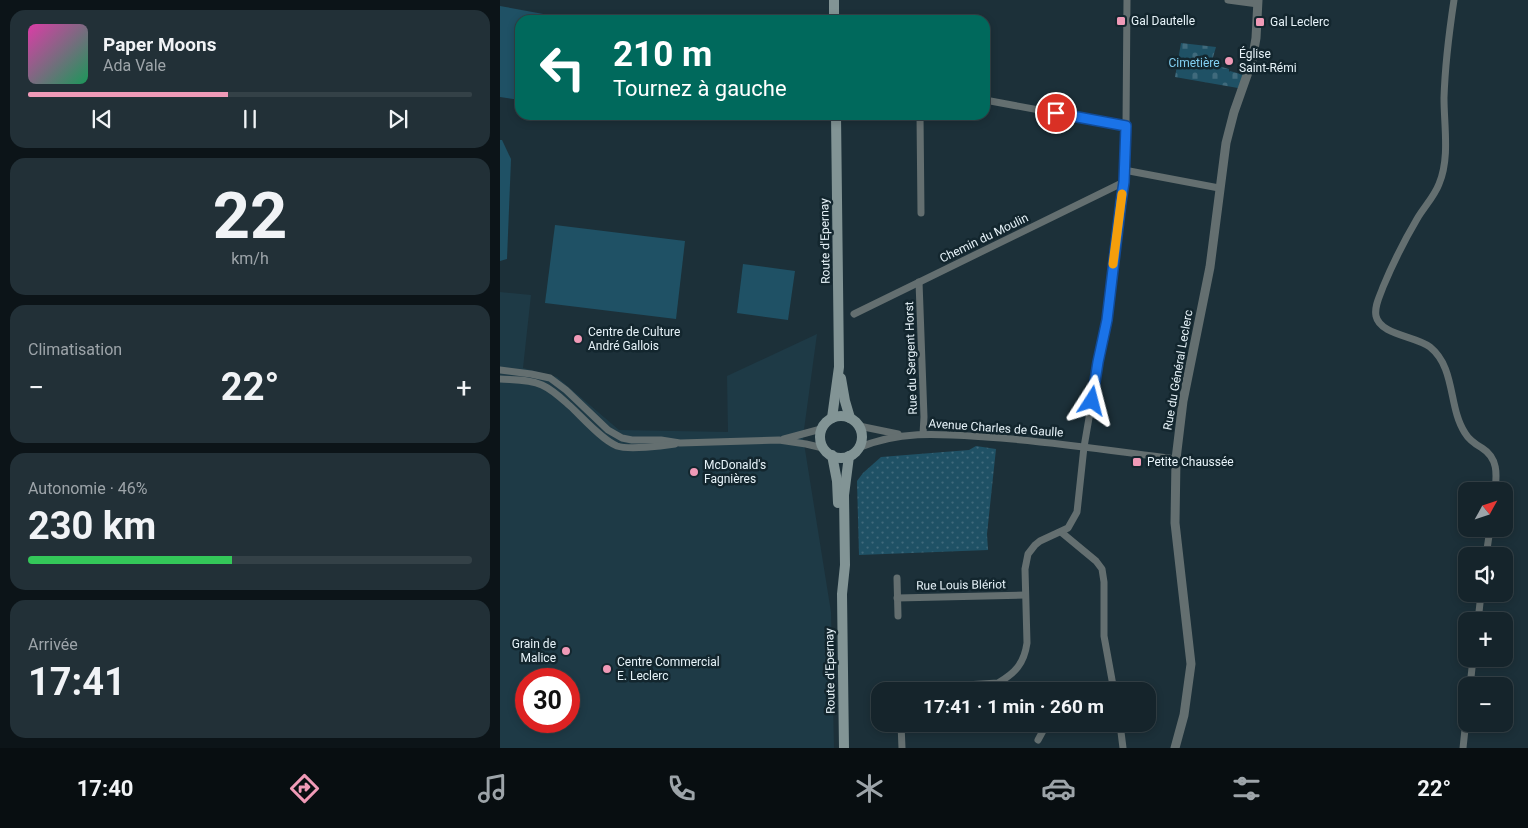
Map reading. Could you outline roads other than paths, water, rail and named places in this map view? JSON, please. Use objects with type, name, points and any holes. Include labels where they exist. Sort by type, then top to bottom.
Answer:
[{"type":"main road","points":[[834,0],[834,15]]},
{"type":"main road","name":"Route d'Epernay","points":[[832,418],[839,367],[836,120]]},
{"type":"main road","name":"Route d'Epernay","points":[[839,367],[850,418]]},
{"type":"main road","points":[[838,416],[850,418],[859,426],[862,436],[858,448],[850,456],[838,457],[832,455],[824,448],[819,436],[821,429],[832,418],[838,416]]},
{"type":"main road","name":"Route d'Epernay","points":[[832,455],[837,481],[842,594],[844,748]]},
{"type":"main road","name":"Route d'Epernay","points":[[842,594],[845,565],[844,495],[850,456]]},
{"type":"street","points":[[1000,682],[1016,670],[1025,654],[1027,643],[1025,569],[1028,554],[1040,541],[1068,528],[1077,512],[1084,447],[1107,320],[1124,182],[1127,0]]},
{"type":"street","points":[[1228,0],[1258,2]]},
{"type":"street","points":[[1454,0],[1446,56],[1443,172],[1434,193],[1409,233],[1390,269],[1377,305],[1376,315],[1377,320],[1384,327],[1423,342],[1437,354],[1448,376],[1464,433],[1469,439],[1490,454],[1496,467],[1495,482]]},
{"type":"street","name":"Rue du Général Leclerc","points":[[1175,748],[1184,715],[1191,664],[1175,522],[1176,459],[1182,401],[1210,267],[1223,160],[1230,129],[1252,62],[1256,38],[1258,2]]},
{"type":"street","points":[[990,101],[1126,126]]},
{"type":"street","points":[[920,120],[922,213]]},
{"type":"street","points":[[1124,170],[1219,188]]},
{"type":"street","name":"Chemin du Moulin","points":[[854,314],[1124,182]]},
{"type":"street","name":"Rue du Sergent Horst","points":[[919,282],[923,434]]},
{"type":"street","points":[[500,370],[550,378],[566,390],[608,430],[622,438],[680,443]]},
{"type":"street","points":[[500,379],[541,384],[551,390],[603,437],[616,446],[662,446],[680,443],[779,440],[824,448]]},
{"type":"street","name":"Avenue Charles de Gaulle","points":[[859,426],[903,435]]},
{"type":"street","points":[[779,440],[821,429]]},
{"type":"street","name":"Avenue Charles de Gaulle","points":[[858,448],[876,441],[903,435],[923,434],[1006,438],[1176,459]]},
{"type":"street","points":[[1060,532],[1096,561],[1102,569],[1104,582],[1104,636],[1112,682]]},
{"type":"street","name":"Rue Louis Blériot","points":[[897,578],[898,616]]},
{"type":"street","name":"Rue Louis Blériot","points":[[897,598],[1025,595]]},
{"type":"street","points":[[901,732],[902,748]]},
{"type":"street","points":[[1038,740],[1042,732]]},
{"type":"street","points":[[1121,732],[1123,748]]},
{"type":"street","points":[[1463,748],[1465,732]]},
{"type":"place","name":"Gal Dautelle","points":[[1121,21]]},
{"type":"place","name":"Gal Leclerc","points":[[1260,22]]},
{"type":"place","name":"Église Saint-Rémi","points":[[1229,61]]},
{"type":"place","name":"Centre de Culture André Gallois","points":[[578,339]]},
{"type":"place","name":"Petite Chaussée","points":[[1137,462]]},
{"type":"place","name":"McDonald's Fagnières","points":[[694,472]]},
{"type":"place","name":"Grain de Malice","points":[[566,651]]},
{"type":"place","name":"Centre Commercial E. Leclerc","points":[[607,669]]},
{"type":"park label","name":"Cimetière","points":[[1194,63]]}]
